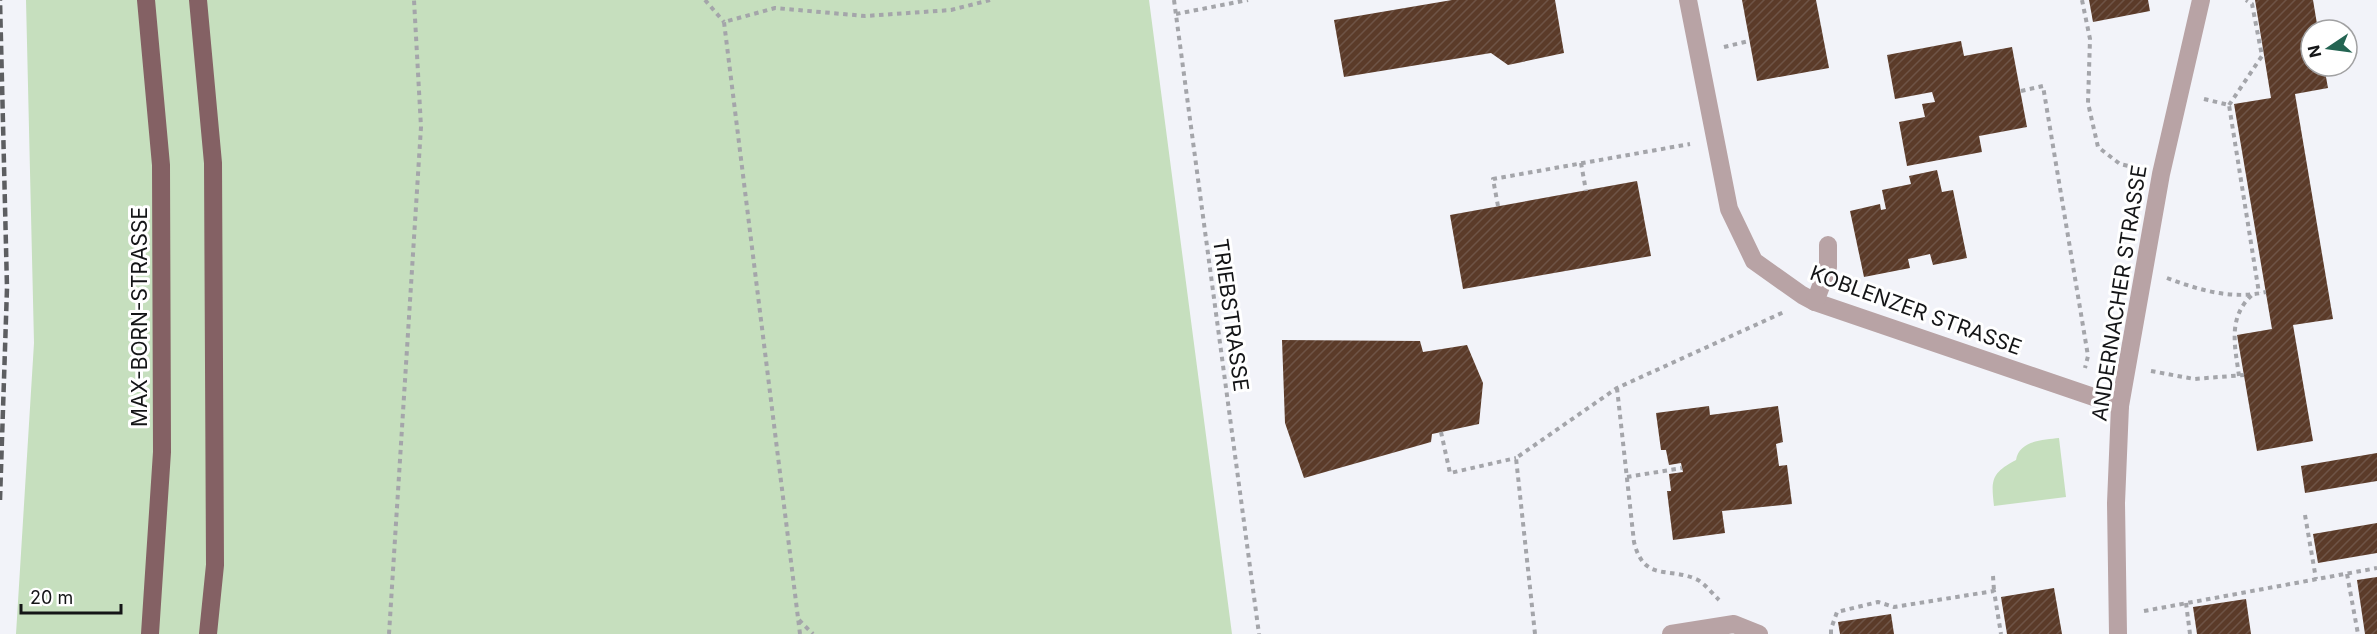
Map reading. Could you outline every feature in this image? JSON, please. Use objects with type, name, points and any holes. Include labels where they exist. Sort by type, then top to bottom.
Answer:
[{"type":"main road","name":"MAX-BORN-STRASSE","points":[[146,0],[161,189],[162,452],[150,634]]},
{"type":"main road","points":[[198,0],[213,163],[215,565],[208,634]]},
{"type":"street","name":"KOBLENZER STRASSE","points":[[1688,0],[1729,209],[1754,261],[1809,298],[2120,406]]},
{"type":"street","name":"ANDERNACHER STRASSE","points":[[2118,634],[2116,503],[2120,406],[2161,174],[2201,0]]},
{"type":"street","points":[[1809,298],[1828,267],[1828,245]]},
{"type":"street","points":[[1671,634],[1734,624],[1759,634]]},
{"type":"path","points":[[389,634],[421,127],[414,0]]},
{"type":"path","points":[[705,0],[723,22],[800,634]]},
{"type":"path","points":[[723,22],[775,8],[865,16],[951,10],[990,0]]},
{"type":"path","name":"TRIEBSTRASSE","points":[[1174,0],[1259,634]]},
{"type":"path","points":[[1176,15],[1248,0]]},
{"type":"path","points":[[2082,0],[2090,39],[2088,103],[2098,147],[2120,164],[2161,174]]},
{"type":"path","points":[[2246,0],[2252,4],[2262,56],[2229,105],[2256,294]]},
{"type":"path","points":[[2020,91],[2043,86],[2088,356],[2079,392]]},
{"type":"path","points":[[2180,93],[2229,105]]},
{"type":"path","points":[[1498,206],[1493,179],[1715,139]]},
{"type":"path","points":[[1581,163],[1586,190]]},
{"type":"path","points":[[2143,268],[2218,293],[2266,292]]},
{"type":"path","points":[[2127,366],[2194,379],[2242,376],[2234,339],[2234,322],[2240,309],[2256,294]]},
{"type":"path","points":[[1441,432],[1450,473],[1516,458],[1617,388],[1780,315],[1809,298]]},
{"type":"path","points":[[1617,388],[1638,558],[1657,571],[1699,580]]},
{"type":"path","points":[[1516,458],[1535,634]]},
{"type":"path","points":[[1627,477],[1682,468]]},
{"type":"path","points":[[2305,515],[2316,579]]},
{"type":"path","points":[[2116,616],[2377,568]]},
{"type":"path","points":[[2347,574],[2358,634]]},
{"type":"path","points":[[1993,576],[2001,634]]},
{"type":"path","points":[[1832,634],[1831,629],[1837,612],[1878,602],[1894,607],[1994,591]]},
{"type":"path","points":[[2186,603],[2190,634]]},
{"type":"path","points":[[798,620],[813,634]]},
{"type":"green space","points":[[26,0],[1149,0],[1232,634],[16,634],[34,343]]},
{"type":"green space","points":[[2059,438],[2066,497],[1994,506],[1993,483],[1997,473],[2016,460],[2018,453],[2027,445]]},
{"type":"building","points":[[1452,0],[1555,0],[1564,53],[1508,65],[1491,53],[1344,77],[1334,20]]},
{"type":"building","points":[[1742,0],[1816,0],[1829,68],[1757,81]]},
{"type":"building","points":[[2089,0],[2148,0],[2150,11],[2093,22]]},
{"type":"building","points":[[2255,0],[2313,0],[2316,18],[2299,18],[2299,78],[2326,78],[2328,88],[2295,94],[2333,319],[2293,325],[2313,441],[2257,451],[2237,335],[2272,329],[2234,104],[2271,98]]},
{"type":"building","points":[[1961,41],[1964,56],[2012,47],[2027,127],[1979,136],[1982,152],[1907,166],[1899,122],[1925,117],[1922,104],[1935,102],[1932,92],[1895,99],[1887,55]]},
{"type":"building","points":[[1937,170],[1942,192],[1953,190],[1967,258],[1933,265],[1930,254],[1908,259],[1910,268],[1864,277],[1850,211],[1880,204],[1881,210],[1886,209],[1882,190],[1911,184],[1909,176]]},
{"type":"building","points":[[1637,181],[1651,256],[1463,289],[1450,215]]},
{"type":"building","points":[[1282,340],[1420,341],[1423,352],[1467,345],[1483,383],[1479,424],[1432,434],[1431,442],[1304,478],[1285,423]]},
{"type":"building","points":[[1709,406],[1710,415],[1778,406],[1783,442],[1776,444],[1779,466],[1787,465],[1792,504],[1722,511],[1725,533],[1673,540],[1667,491],[1671,491],[1669,474],[1683,472],[1681,463],[1669,465],[1666,450],[1661,450],[1656,413]]},
{"type":"building","points":[[2377,453],[2377,481],[2305,493],[2301,466]]},
{"type":"building","points":[[2377,523],[2377,553],[2318,563],[2313,534]]},
{"type":"building","points":[[2377,577],[2377,634],[2365,634],[2357,580]]},
{"type":"building","points":[[2054,588],[2062,634],[2007,634],[2001,597]]},
{"type":"building","points":[[2246,599],[2251,634],[2197,634],[2193,607]]},
{"type":"building","points":[[1891,614],[1894,634],[1840,634],[1838,622]]},
{"type":"railway","points":[[0,0],[7,288],[0,500]]}]
